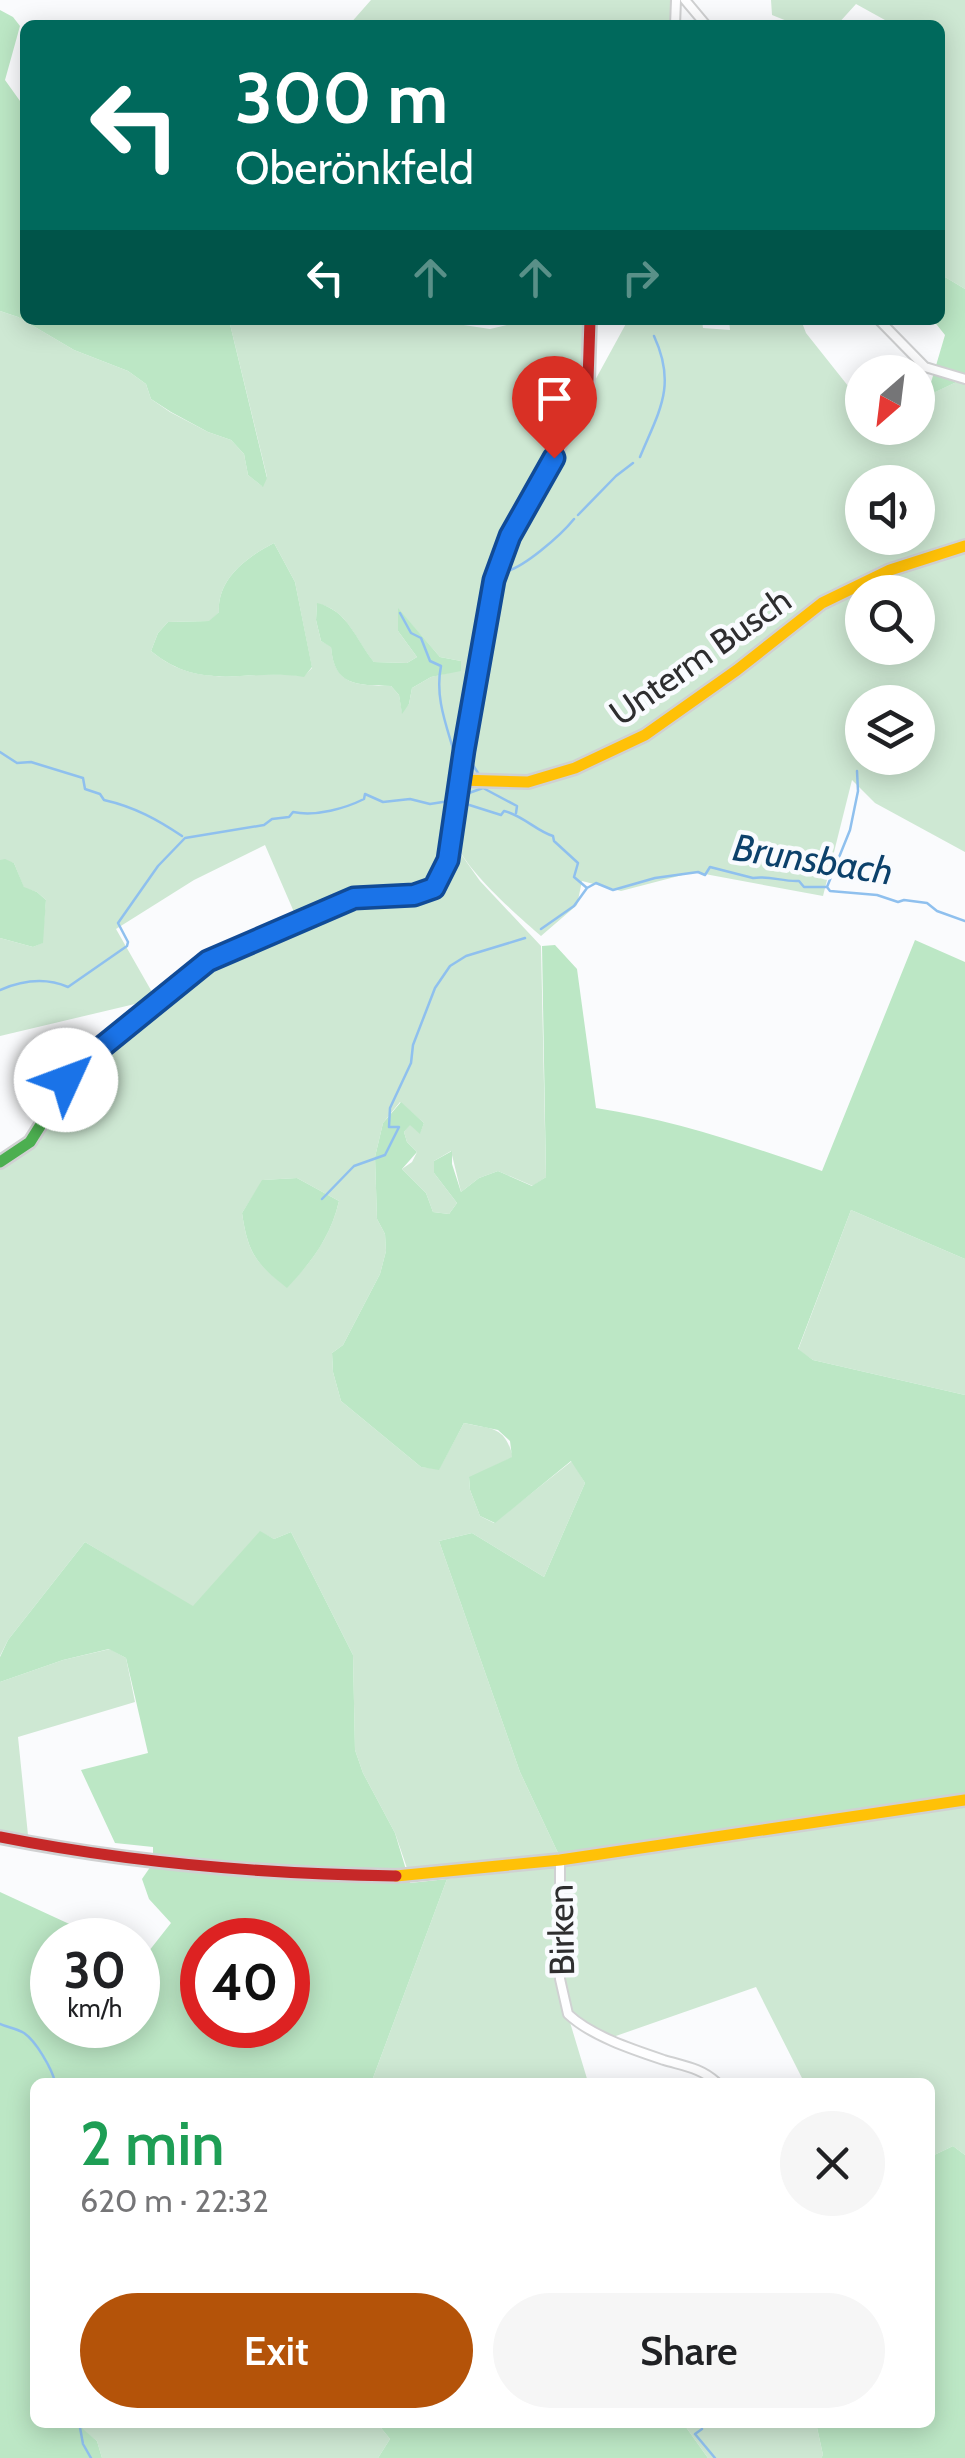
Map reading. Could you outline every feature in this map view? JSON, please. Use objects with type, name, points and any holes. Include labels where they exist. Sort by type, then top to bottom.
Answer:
[{"type":"street","points":[[685,0],[702,20]]},
{"type":"street","points":[[0,1162],[30,1142],[76,1068],[208,961],[354,898],[427,892],[441,877],[448,860],[494,580],[510,536],[582,406],[588,380],[590,325]]},
{"type":"street","points":[[885,325],[926,367],[965,379]]},
{"type":"street","name":"Unterm Busch","points":[[460,780],[528,782],[575,768],[645,735],[737,670],[822,602],[890,570],[965,546]]},
{"type":"street","points":[[2,1838],[70,1851],[284,1874],[390,1876],[560,1860],[965,1800]]},
{"type":"street","name":"Birken","points":[[560,1860],[560,1980],[568,2014],[587,2028],[711,2078]]},
{"type":"green space","points":[[371,0],[674,0],[673,20],[353,20]]},
{"type":"green space","points":[[771,0],[965,0],[965,289],[945,277],[945,20],[885,20],[856,4],[842,20],[784,20],[772,15]]},
{"type":"green space","points":[[0,10],[20,26],[5,80],[20,101],[20,318],[0,311]]},
{"type":"green space","points":[[945,277],[965,289],[965,378],[935,392],[935,369],[945,335],[937,325],[945,325]]},
{"type":"green space","points":[[0,311],[20,318],[20,325],[32,325],[74,350],[128,371],[146,384],[151,399],[170,412],[231,440],[244,454],[248,475],[262,486],[267,477],[230,325],[464,325],[490,329],[506,325],[583,325],[585,388],[580,405],[512,532],[625,325],[703,325],[730,330],[730,325],[803,325],[845,382],[845,445],[935,445],[935,392],[965,378],[965,546],[880,575],[845,575],[845,592],[822,603],[645,735],[575,768],[528,782],[460,780],[486,612],[508,540],[484,610],[447,859],[430,890],[435,889],[450,861],[451,840],[480,881],[541,946],[546,1177],[533,1186],[498,1171],[479,1178],[461,1192],[451,1151],[434,1161],[434,1173],[457,1203],[449,1214],[433,1212],[426,1193],[402,1169],[417,1152],[404,1132],[410,1124],[420,1133],[424,1123],[400,1102],[383,1123],[375,1157],[377,1219],[385,1234],[386,1251],[380,1274],[343,1345],[332,1353],[333,1372],[341,1401],[421,1467],[439,1469],[464,1423],[501,1434],[513,1457],[469,1478],[480,1516],[494,1523],[572,1461],[585,1483],[544,1577],[472,1533],[439,1541],[520,1772],[558,1853],[408,1871],[395,1833],[355,1750],[353,1655],[291,1532],[274,1539],[260,1532],[193,1607],[85,1542],[8,1640],[0,1656],[0,1162],[30,1142],[76,1069],[195,970],[239,945],[301,919],[297,919],[265,845],[194,880],[116,929],[156,999],[0,1036],[0,938],[33,947],[42,943],[46,900],[24,888],[14,863],[0,860]],"holes":[[[274,543],[295,582],[312,668],[304,676],[206,675],[170,664],[151,651],[158,633],[168,622],[210,621],[219,612],[228,579],[244,562]],[[317,604],[343,619],[374,662],[407,663],[417,657],[398,631],[399,610],[440,657],[461,661],[461,670],[431,677],[412,688],[409,704],[402,712],[399,695],[391,686],[357,683],[342,676],[331,646],[321,641],[316,620]],[[297,1178],[339,1201],[319,1248],[287,1287],[267,1271],[250,1248],[242,1213],[263,1180]]]},
{"type":"green space","points":[[32,325],[230,325],[267,478],[263,487],[248,475],[244,454],[231,440],[208,432],[151,399],[146,384],[128,371],[74,350]]},
{"type":"green space","points":[[274,543],[295,582],[312,667],[304,677],[188,672],[151,651],[158,633],[168,622],[209,621],[219,612],[228,579]]},
{"type":"green space","points":[[965,549],[965,852],[875,803],[852,780],[823,896],[694,872],[621,891],[582,881],[577,905],[541,936],[467,862],[454,837],[462,782],[528,786],[647,738],[823,605],[845,595],[845,665],[935,665],[935,575],[887,575]]},
{"type":"green space","points":[[317,603],[344,619],[374,662],[407,663],[417,657],[398,631],[398,608],[440,657],[461,661],[461,671],[431,677],[412,688],[402,714],[399,695],[391,686],[357,684],[342,676],[331,647],[321,641]]},
{"type":"green space","points":[[0,860],[14,863],[24,887],[46,900],[43,943],[33,947],[0,938]]},
{"type":"green space","points":[[915,940],[965,962],[965,1259],[851,1210],[798,1349],[813,1360],[965,1395],[965,1793],[878,1810],[558,1853],[520,1772],[439,1541],[472,1533],[544,1577],[585,1483],[571,1461],[495,1523],[480,1516],[469,1477],[512,1457],[510,1441],[498,1430],[464,1423],[439,1470],[421,1467],[341,1401],[332,1353],[343,1345],[380,1274],[386,1251],[385,1234],[377,1219],[375,1157],[383,1123],[401,1102],[424,1123],[420,1134],[410,1125],[404,1132],[417,1152],[402,1169],[426,1193],[433,1212],[449,1214],[457,1203],[434,1173],[434,1161],[452,1151],[461,1192],[479,1178],[498,1171],[532,1186],[546,1177],[542,946],[555,945],[577,969],[596,1108],[682,1126],[822,1171]]},
{"type":"green space","points":[[297,1178],[339,1201],[319,1248],[287,1288],[255,1256],[242,1213],[262,1180]]},
{"type":"green space","points":[[851,1210],[965,1259],[965,1395],[813,1360],[798,1350]]},
{"type":"green space","points":[[260,1531],[274,1539],[291,1532],[353,1655],[355,1750],[395,1833],[410,1883],[447,1879],[373,2078],[30,2078],[30,2428],[83,2428],[97,2441],[102,2458],[0,2458],[0,1892],[56,1918],[30,1918],[30,2048],[160,2048],[160,1937],[171,1923],[149,1899],[142,1879],[153,1863],[153,1847],[115,1843],[81,1770],[148,1753],[126,1658],[109,1649],[0,1682],[0,1657],[8,1640],[85,1542],[193,1606]]},
{"type":"green space","points":[[110,1649],[126,1658],[135,1702],[18,1737],[28,1835],[0,1836],[0,1682]]},
{"type":"green space","points":[[965,1807],[965,2155],[953,2146],[935,2155],[935,2078],[802,2078],[756,1987],[613,2037],[569,2019],[587,2078],[373,2078],[447,1879]]},
{"type":"green space","points":[[953,2146],[965,2155],[965,2458],[821,2458],[817,2428],[935,2428],[935,2155]]},
{"type":"green space","points":[[381,2428],[390,2439],[378,2458],[102,2458],[97,2441],[82,2429]]},
{"type":"green space","points":[[381,2428],[687,2428],[708,2458],[378,2458],[390,2439]]},
{"type":"green space","points":[[687,2428],[817,2428],[823,2455],[821,2458],[708,2458]]},
{"type":"waterway","points":[[640,457],[659,412],[665,384],[654,336]]},
{"type":"waterway","points":[[578,515],[633,463]]},
{"type":"waterway","points":[[499,584],[502,572],[530,559],[574,519]]},
{"type":"waterway","points":[[400,613],[411,633],[421,638],[430,661],[441,666],[441,703],[457,763]]},
{"type":"waterway","points":[[0,752],[17,763],[31,762],[83,778],[85,789],[146,815],[182,836]]},
{"type":"waterway","points":[[469,753],[478,773]]},
{"type":"waterway","points":[[827,887],[850,830],[857,775]]},
{"type":"waterway","points":[[469,793],[483,788],[517,806],[516,813]]},
{"type":"waterway","points":[[0,990],[33,981],[68,987],[127,946],[118,923],[158,866],[185,838],[264,825],[293,812],[330,811],[364,799],[365,794],[383,802],[449,801]]},
{"type":"waterway","name":"Brunsbach","points":[[463,803],[501,815],[504,811],[511,813],[553,836],[578,863],[574,877],[587,888],[596,883],[613,890],[655,878],[698,872],[705,875],[710,867],[753,878],[799,881],[804,887],[927,903],[965,921]]},
{"type":"waterway","points":[[541,929],[574,906],[587,888]]},
{"type":"waterway","points":[[322,1199],[354,1166],[385,1155],[399,1127],[389,1127],[390,1108],[411,1063],[413,1045],[435,988],[450,966],[466,956],[525,938]]},
{"type":"waterway","points":[[0,2024],[29,2037],[54,2078]]},
{"type":"waterway","points":[[80,2428],[91,2458]]},
{"type":"waterway","points":[[702,2429],[695,2434],[715,2458]]},
{"type":"traffic: fast","points":[[0,1162],[30,1142],[76,1069],[208,961],[354,898],[427,892],[437,884],[448,859],[494,580],[510,536],[554,456]]},
{"type":"traffic: slow","points":[[460,780],[528,782],[575,768],[645,735],[822,603],[890,570],[965,546]]},
{"type":"traffic: slow","points":[[396,1876],[560,1860],[965,1800]]},
{"type":"traffic: jam","points":[[554,456],[582,405],[588,380],[590,325]]},
{"type":"traffic: jam","points":[[0,1837],[197,1866],[396,1876]]},
{"type":"route","points":[[66,1080],[208,961],[354,898],[414,895],[434,888],[448,860],[494,580],[510,536],[554,458]]}]
